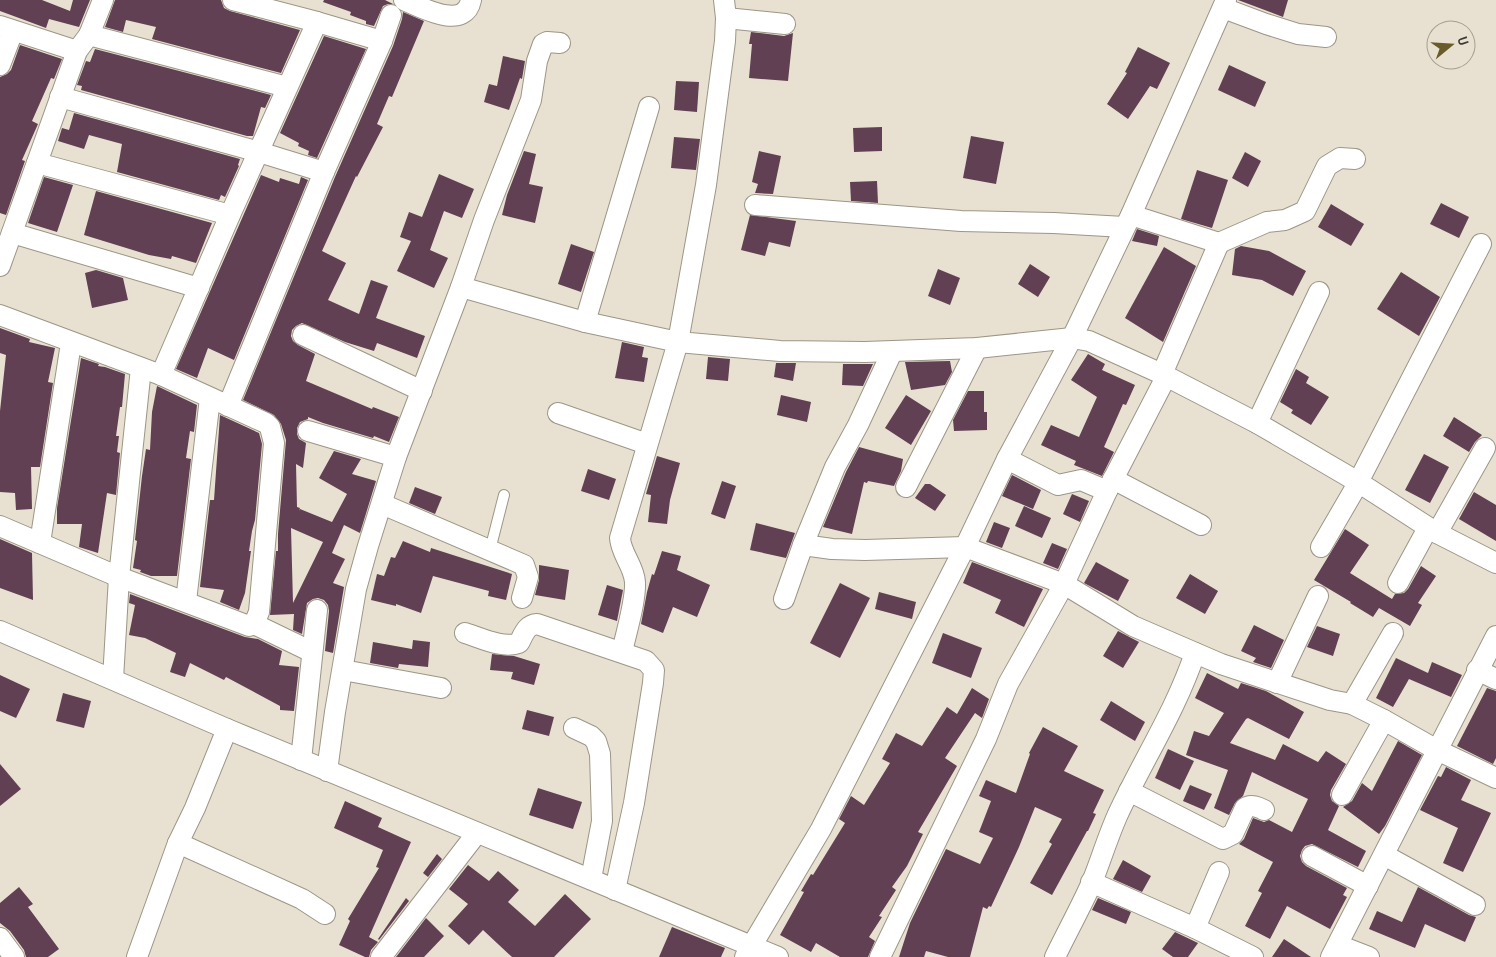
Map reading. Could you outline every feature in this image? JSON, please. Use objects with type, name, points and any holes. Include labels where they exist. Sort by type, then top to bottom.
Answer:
[{"type":"street","points":[[0,266],[77,52],[89,34],[104,0]]},
{"type":"street","points":[[233,0],[382,41]]},
{"type":"street","points":[[404,0],[428,11],[453,16],[466,13],[471,0]]},
{"type":"street","points":[[748,951],[822,828],[1007,459],[1072,338],[1128,220],[1225,4],[1266,24],[1298,34],[1326,37]]},
{"type":"street","points":[[622,652],[635,582],[620,538],[678,342],[706,185],[725,41],[725,9],[785,24]]},
{"type":"street","points":[[186,601],[219,402],[324,172],[382,41],[391,15]]},
{"type":"street","points":[[161,375],[230,215],[317,22]]},
{"type":"street","points":[[0,65],[7,28],[77,52]]},
{"type":"street","points":[[89,34],[287,87]]},
{"type":"street","points":[[327,771],[356,589],[396,458],[461,287],[484,220],[531,100],[537,62],[543,44],[551,42],[560,43]]},
{"type":"street","points":[[60,97],[324,172]]},
{"type":"street","points":[[585,322],[649,107]]},
{"type":"street","points":[[755,205],[961,221],[1128,220],[1219,243],[1267,222],[1285,220],[1305,211],[1327,166],[1340,158],[1355,159]]},
{"type":"street","points":[[37,163],[230,215]]},
{"type":"street","points":[[12,234],[199,288]]},
{"type":"street","points":[[880,957],[986,739],[1008,684],[1064,584],[1164,375],[1219,243]]},
{"type":"street","points":[[1321,547],[1358,482],[1481,244]]},
{"type":"street","points":[[461,287],[585,322],[678,342],[780,351],[892,352],[977,348],[1072,338],[1099,345],[1164,375],[1256,423],[1358,482],[1432,530],[1496,563]]},
{"type":"street","points":[[1256,423],[1320,292]]},
{"type":"street","points":[[0,315],[161,375],[266,423],[270,427],[274,443],[260,612],[254,624]]},
{"type":"street","points":[[303,335],[422,391]]},
{"type":"street","points":[[40,543],[71,343]]},
{"type":"street","points":[[906,487],[977,348]]},
{"type":"street","points":[[784,599],[803,545],[835,467],[862,417],[892,352]]},
{"type":"street","points":[[113,679],[119,576],[141,368]]},
{"type":"street","points":[[558,413],[647,444]]},
{"type":"street","points":[[308,431],[396,458]]},
{"type":"street","points":[[1398,583],[1485,448]]},
{"type":"street","points":[[1007,459],[1058,485],[1081,480],[1110,485],[1201,525]]},
{"type":"street","points":[[382,504],[524,565],[528,578],[522,598]]},
{"type":"street","points":[[0,526],[242,625],[254,624],[312,652]]},
{"type":"street","points":[[803,545],[832,549],[865,550],[964,547],[1064,584],[1133,626],[1221,664],[1277,684],[1330,700],[1352,704],[1437,750],[1496,778]]},
{"type":"street","points":[[1277,684],[1318,596]]},
{"type":"street","points":[[301,760],[317,610]]},
{"type":"street","points":[[465,633],[505,645],[513,645],[519,643],[527,628],[537,624],[591,644],[622,652],[646,661],[654,670],[634,803],[615,890]]},
{"type":"street","points":[[0,632],[327,771],[591,879],[748,951],[778,957]]},
{"type":"street","points":[[1352,704],[1393,633]]},
{"type":"street","points":[[1369,957],[1334,951],[1496,636]]},
{"type":"street","points":[[1055,957],[1091,882],[1129,791],[1176,704],[1190,672],[1195,653]]},
{"type":"street","points":[[343,670],[441,688]]},
{"type":"street","points":[[1477,670],[1496,679]]},
{"type":"street","points":[[1342,795],[1384,720]]},
{"type":"street","points":[[574,728],[591,736],[596,741],[600,754],[602,822],[591,879]]},
{"type":"street","points":[[137,957],[178,843],[195,808],[227,729]]},
{"type":"street","points":[[1129,791],[1223,839],[1233,834],[1245,808],[1254,806],[1264,810]]},
{"type":"street","points":[[381,957],[478,833]]},
{"type":"street","points":[[178,843],[302,899],[325,914]]},
{"type":"street","points":[[1384,855],[1476,906]]},
{"type":"street","points":[[1312,856],[1368,886]]},
{"type":"street","points":[[1194,928],[1219,872]]},
{"type":"street","points":[[1091,882],[1194,928],[1253,957]]},
{"type":"street","points":[[0,938],[14,957]]},
{"type":"lane","points":[[490,550],[504,495]]},
{"type":"building","points":[[0,0],[42,0],[70,11],[73,0],[90,0],[79,27],[49,19],[46,28],[0,11]]},
{"type":"building","points":[[115,0],[221,0],[224,8],[230,11],[300,30],[281,73],[152,39],[156,27],[126,20],[123,32],[105,27]]},
{"type":"building","points":[[324,0],[385,0],[393,4],[383,6],[374,26],[366,24],[366,21],[350,15],[351,12],[323,2]]},
{"type":"building","points":[[1238,0],[1288,0],[1283,17]]},
{"type":"building","points":[[403,12],[424,21],[392,97],[389,96],[377,124],[383,127],[356,176],[322,251],[346,263],[328,300],[359,314],[371,280],[388,286],[376,318],[425,336],[417,358],[377,343],[374,351],[345,342],[302,323],[292,330],[291,336],[298,345],[315,354],[306,381],[372,409],[373,407],[399,417],[389,442],[308,417],[308,419],[300,422],[297,428],[299,439],[306,443],[303,468],[296,464],[297,507],[300,508],[299,511],[300,509],[332,522],[347,494],[319,478],[334,451],[361,459],[352,474],[376,481],[360,533],[344,525],[332,553],[345,559],[333,583],[344,587],[333,653],[325,651],[329,611],[328,605],[324,600],[318,598],[307,603],[302,634],[293,630],[294,614],[270,615],[276,551],[278,551],[286,440],[281,424],[274,415],[243,400],[335,177],[393,46]],"holes":[[[291,528],[323,542],[293,603]]]},
{"type":"building","points":[[751,32],[784,36],[793,33],[788,81],[749,78],[752,44],[749,44]]},
{"type":"building","points":[[324,36],[366,49],[317,158],[308,155],[309,151],[298,146],[299,143],[280,133]]},
{"type":"building","points":[[20,45],[62,59],[54,79],[51,78],[32,121],[38,124],[22,160],[25,161],[6,215],[0,213],[0,77],[11,70]]},
{"type":"building","points":[[1138,47],[1170,63],[1157,89],[1150,86],[1128,119],[1107,104],[1127,73],[1125,72]]},
{"type":"building","points":[[95,49],[271,95],[265,108],[261,107],[253,136],[247,136],[81,90],[82,86],[77,85],[86,61],[90,62]]},
{"type":"building","points":[[503,56],[525,61],[522,79],[520,78],[509,110],[484,102],[489,84],[497,86]]},
{"type":"building","points":[[1229,65],[1266,82],[1255,107],[1218,90]]},
{"type":"building","points":[[676,81],[699,82],[697,112],[674,110]]},
{"type":"building","points":[[74,113],[240,159],[239,166],[225,197],[221,195],[219,200],[117,172],[122,144],[89,135],[84,149],[58,141],[62,128],[69,130]]},
{"type":"building","points":[[882,127],[882,151],[854,152],[853,128]]},
{"type":"building","points":[[971,136],[1004,142],[996,184],[963,178]]},
{"type":"building","points":[[674,137],[700,139],[696,170],[671,168]]},
{"type":"building","points":[[524,151],[536,154],[529,184],[543,187],[535,223],[502,215],[507,195]]},
{"type":"building","points":[[759,151],[781,156],[773,194],[755,193],[758,184],[752,182]]},
{"type":"building","points":[[1245,152],[1261,161],[1248,187],[1232,178]]},
{"type":"building","points":[[1197,170],[1228,180],[1212,228],[1181,219]]},
{"type":"building","points":[[439,174],[474,189],[462,218],[444,211],[430,250],[448,258],[434,288],[397,271],[411,241],[400,237],[409,212],[422,217]]},
{"type":"building","points":[[261,175],[279,182],[280,178],[299,184],[301,177],[308,180],[234,360],[208,348],[197,378],[176,369]]},
{"type":"building","points":[[44,177],[73,185],[57,232],[28,223]]},
{"type":"building","points":[[877,181],[878,203],[851,201],[850,182]]},
{"type":"building","points":[[96,191],[212,223],[196,263],[172,256],[171,259],[149,255],[84,235]]},
{"type":"building","points":[[1441,203],[1469,217],[1459,238],[1430,224]]},
{"type":"building","points":[[1331,204],[1364,224],[1351,246],[1318,227]]},
{"type":"building","points":[[750,215],[796,221],[790,247],[769,242],[765,256],[741,250]]},
{"type":"building","points":[[1137,229],[1159,236],[1157,246],[1132,241]]},
{"type":"building","points":[[571,244],[594,252],[581,292],[558,284]]},
{"type":"building","points":[[1241,246],[1269,251],[1306,271],[1293,296],[1262,280],[1232,275],[1235,249]]},
{"type":"building","points":[[1164,247],[1196,266],[1163,342],[1125,318]]},
{"type":"building","points":[[1030,264],[1050,277],[1038,297],[1018,284]]},
{"type":"building","points":[[938,269],[960,278],[950,305],[928,296]]},
{"type":"building","points":[[96,270],[123,278],[128,300],[92,308],[85,273]]},
{"type":"building","points":[[1401,272],[1440,297],[1419,336],[1377,309]]},
{"type":"building","points":[[0,328],[30,339],[29,342],[55,348],[48,382],[53,383],[40,467],[31,467],[32,509],[16,510],[15,493],[0,492],[0,411],[6,355],[0,353]]},
{"type":"building","points":[[622,342],[644,347],[642,357],[648,358],[644,382],[615,378]]},
{"type":"building","points":[[1088,354],[1105,364],[1102,370],[1135,385],[1126,405],[1123,404],[1104,447],[1114,452],[1102,476],[1074,465],[1076,461],[1041,445],[1051,425],[1079,437],[1097,397],[1071,380]]},
{"type":"building","points":[[708,357],[730,359],[728,381],[706,379]]},
{"type":"building","points":[[81,358],[99,364],[98,366],[125,374],[122,407],[120,407],[116,436],[119,436],[117,452],[120,453],[116,495],[107,493],[98,553],[79,547],[82,524],[57,524],[57,508]]},
{"type":"building","points":[[950,361],[952,372],[945,385],[911,390],[905,362]]},
{"type":"building","points":[[776,363],[796,363],[793,381],[774,377]]},
{"type":"building","points":[[843,364],[873,364],[863,386],[842,385]]},
{"type":"building","points":[[1296,369],[1309,377],[1306,383],[1329,397],[1311,425],[1291,413],[1293,410],[1280,402]]},
{"type":"building","points":[[157,386],[197,405],[194,432],[190,431],[186,458],[191,459],[177,576],[151,576],[133,568],[142,476],[146,449],[150,450],[152,412]]},
{"type":"building","points":[[968,391],[984,391],[984,412],[987,412],[987,430],[954,431],[953,420]]},
{"type":"building","points":[[781,395],[811,402],[807,422],[777,415]]},
{"type":"building","points":[[906,395],[931,411],[911,445],[885,428]]},
{"type":"building","points":[[220,415],[259,433],[262,444],[255,520],[249,551],[251,551],[245,593],[239,610],[220,602],[224,590],[200,587],[210,500],[214,500]]},
{"type":"building","points":[[1454,417],[1482,435],[1469,452],[1443,436]]},
{"type":"building","points":[[859,447],[903,459],[901,471],[894,486],[868,481],[867,483],[864,482],[852,534],[823,527],[846,472]]},
{"type":"building","points":[[1424,454],[1449,467],[1430,503],[1405,490]]},
{"type":"building","points":[[657,456],[680,463],[670,500],[667,524],[648,522],[651,495],[646,494]]},
{"type":"building","points":[[588,469],[616,479],[609,500],[581,491]]},
{"type":"building","points":[[1012,475],[1041,490],[1033,509],[1002,496]]},
{"type":"building","points":[[722,481],[736,486],[725,519],[711,514]]},
{"type":"building","points":[[925,484],[930,484],[946,495],[935,511],[915,498]]},
{"type":"building","points":[[415,487],[442,497],[435,514],[409,503]]},
{"type":"building","points":[[1474,492],[1496,505],[1496,541],[1459,519]]},
{"type":"building","points":[[1072,494],[1089,501],[1080,522],[1063,514]]},
{"type":"building","points":[[1024,506],[1051,518],[1042,538],[1015,526]]},
{"type":"building","points":[[994,522],[1010,528],[1002,548],[986,542]]},
{"type":"building","points":[[756,523],[795,533],[786,558],[750,550]]},
{"type":"building","points":[[1345,529],[1369,545],[1350,573],[1392,599],[1395,594],[1404,593],[1408,589],[1421,566],[1436,576],[1418,603],[1422,605],[1410,626],[1379,608],[1373,617],[1314,580]]},
{"type":"building","points":[[0,539],[32,553],[33,600],[0,588]]},
{"type":"building","points":[[403,541],[430,552],[431,548],[512,574],[506,600],[488,596],[489,591],[433,576],[421,613],[396,604],[396,606],[371,600],[377,574],[384,576],[391,557],[395,558]]},
{"type":"building","points":[[1052,543],[1067,549],[1058,569],[1043,563]]},
{"type":"building","points":[[662,551],[681,556],[677,570],[710,585],[697,617],[673,607],[663,633],[641,624],[652,574],[654,575]]},
{"type":"building","points":[[972,562],[1043,589],[1024,627],[995,613],[1001,600],[963,583]]},
{"type":"building","points":[[1096,562],[1129,580],[1118,601],[1084,583]]},
{"type":"building","points":[[539,565],[569,570],[565,600],[535,595],[539,580]]},
{"type":"building","points":[[1190,574],[1218,591],[1205,614],[1176,598]]},
{"type":"building","points":[[840,583],[870,598],[840,658],[810,643]]},
{"type":"building","points":[[607,585],[623,590],[617,621],[598,615]]},
{"type":"building","points":[[879,592],[916,602],[912,619],[875,609]]},
{"type":"building","points":[[130,594],[245,637],[258,639],[282,651],[279,665],[299,667],[294,711],[280,710],[280,706],[226,677],[224,680],[190,663],[185,677],[170,672],[176,653],[145,638],[129,635],[135,605],[129,603]]},
{"type":"building","points":[[1254,625],[1284,640],[1271,668],[1253,662],[1256,658],[1241,651]]},
{"type":"building","points":[[1317,626],[1340,634],[1333,656],[1307,647]]},
{"type":"building","points":[[1118,631],[1139,642],[1123,668],[1103,656]]},
{"type":"building","points":[[943,633],[982,648],[971,678],[932,663]]},
{"type":"building","points":[[413,640],[430,642],[428,667],[399,664],[398,668],[370,663],[373,642],[412,649]]},
{"type":"building","points":[[492,654],[514,656],[540,664],[534,685],[511,679],[513,672],[490,670]]},
{"type":"building","points":[[1396,658],[1428,673],[1432,662],[1462,675],[1451,697],[1409,679],[1393,707],[1376,698]]},
{"type":"building","points":[[1207,673],[1238,689],[1241,683],[1266,691],[1304,712],[1289,739],[1248,718],[1230,743],[1275,760],[1283,744],[1318,762],[1326,751],[1346,764],[1331,790],[1332,801],[1339,806],[1328,830],[1366,851],[1358,867],[1312,844],[1305,846],[1300,856],[1306,866],[1347,888],[1343,895],[1347,897],[1330,929],[1287,906],[1270,939],[1245,926],[1262,893],[1258,891],[1273,862],[1239,844],[1244,839],[1253,818],[1264,822],[1269,820],[1292,832],[1308,799],[1252,772],[1243,796],[1235,803],[1229,815],[1214,808],[1228,770],[1186,755],[1194,731],[1209,736],[1224,713],[1195,698]]},
{"type":"building","points":[[0,675],[30,689],[16,718],[0,711]]},
{"type":"building","points":[[972,688],[989,699],[982,718],[975,713],[945,758],[957,766],[918,832],[923,834],[907,866],[892,887],[896,890],[879,916],[882,917],[869,937],[875,941],[868,957],[840,957],[816,943],[811,952],[780,935],[804,892],[801,891],[845,823],[839,819],[851,796],[864,805],[890,763],[882,759],[896,733],[922,746],[947,707],[957,714]]},
{"type":"building","points":[[1487,688],[1496,691],[1496,758],[1493,764],[1457,746]]},
{"type":"building","points":[[63,693],[91,701],[84,728],[56,721]]},
{"type":"building","points":[[1111,701],[1145,722],[1135,741],[1100,720]]},
{"type":"building","points":[[527,710],[554,717],[549,736],[522,729]]},
{"type":"building","points":[[1043,727],[1078,746],[1064,771],[1104,790],[1093,813],[1096,814],[1088,831],[1052,895],[1030,883],[1052,844],[1049,842],[1062,819],[1035,807],[991,907],[989,906],[987,909],[983,907],[970,957],[948,957],[926,951],[924,957],[899,957],[910,923],[946,849],[980,864],[993,838],[979,832],[991,801],[979,796],[986,780],[1016,793],[1029,753]]},
{"type":"building","points":[[1398,741],[1422,755],[1379,834],[1343,807],[1352,801],[1362,783],[1372,791]]},
{"type":"building","points":[[1168,749],[1194,761],[1180,790],[1155,778]]},
{"type":"building","points":[[0,764],[21,789],[0,806]]},
{"type":"building","points":[[1446,767],[1471,780],[1461,800],[1491,813],[1463,872],[1443,863],[1458,828],[1420,810],[1438,776],[1441,777]]},
{"type":"building","points":[[1190,785],[1212,794],[1204,810],[1183,801]]},
{"type":"building","points":[[538,788],[582,802],[573,829],[529,815]]},
{"type":"building","points":[[345,801],[382,818],[378,827],[411,842],[369,937],[378,942],[371,950],[369,957],[339,945],[350,921],[348,919],[379,868],[376,867],[383,850],[334,828]]},
{"type":"building","points":[[437,854],[442,859],[428,877],[423,873]]},
{"type":"building","points":[[1123,860],[1151,876],[1142,892],[1113,879]]},
{"type":"building","points":[[468,865],[489,881],[498,871],[519,890],[508,902],[535,926],[565,894],[591,919],[554,957],[512,957],[483,930],[469,945],[448,926],[468,904],[449,889]]},
{"type":"building","points":[[19,887],[33,904],[28,907],[59,949],[48,957],[26,957],[24,950],[10,931],[0,923],[0,903]]},
{"type":"building","points":[[1418,887],[1476,917],[1465,942],[1425,924],[1415,948],[1369,929],[1377,911],[1402,922]]},
{"type":"building","points":[[406,898],[409,901],[379,940],[378,939]]},
{"type":"building","points":[[1098,898],[1131,912],[1126,924],[1092,910]]},
{"type":"building","points":[[426,918],[444,936],[424,957],[396,957]]},
{"type":"building","points":[[672,927],[725,948],[721,957],[659,957]]},
{"type":"building","points":[[1175,932],[1198,943],[1188,957],[1173,957],[1162,949]]},
{"type":"building","points":[[1284,939],[1311,957],[1272,957]]}]
